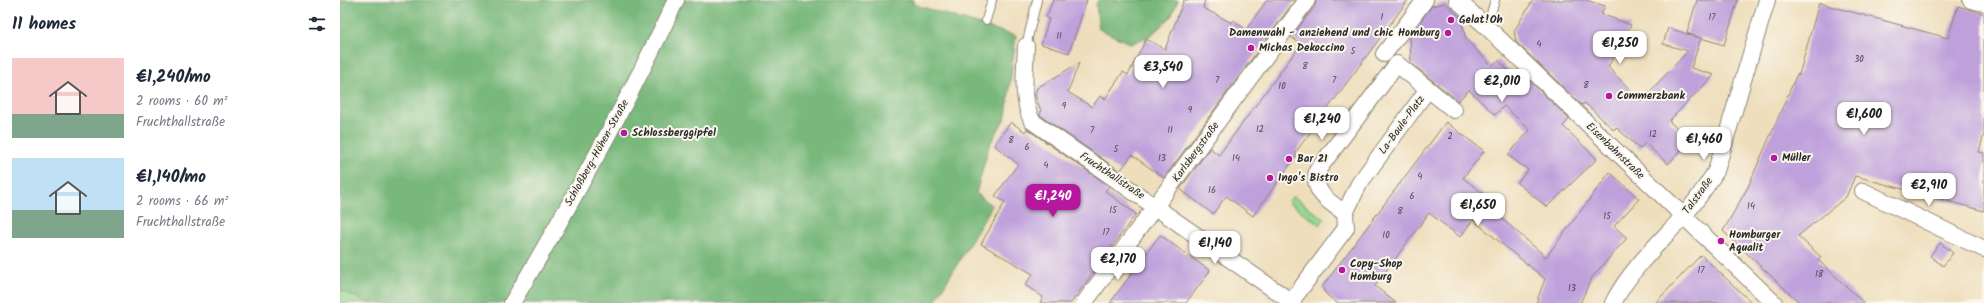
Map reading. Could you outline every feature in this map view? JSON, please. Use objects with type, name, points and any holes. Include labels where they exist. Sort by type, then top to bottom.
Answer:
[{"type":"street","name":"Schloßberg-Höhen-Straße","points":[[512,303],[614,125],[676,0]]},
{"type":"street","name":"Karlsbergstraße","points":[[1084,303],[1308,0]]},
{"type":"street","points":[[1384,54],[1425,0]]},
{"type":"street","name":"Eisenbahnstraße","points":[[1457,0],[1487,27],[1774,303]]},
{"type":"street","name":"Talstraße","points":[[1613,303],[1620,290],[1636,268],[1683,217],[1706,188],[1716,170],[1767,0]]},
{"type":"street","points":[[1971,0],[1984,3]]},
{"type":"street","name":"Fruchthallstraße","points":[[1026,46],[1025,93],[1027,110],[1032,122],[1156,206],[1291,302]]},
{"type":"street","name":"La-Baule-Platz","points":[[1291,302],[1346,228],[1345,213],[1359,184],[1428,89],[1397,64],[1317,171],[1315,182],[1320,193],[1345,213]]},
{"type":"street","points":[[1428,89],[1454,110]]},
{"type":"street","points":[[1863,191],[1984,249]]},
{"type":"lane","points":[[986,20],[992,0]]},
{"type":"lane","name":"Fruchthallstraße","points":[[1026,46],[1036,0]]},
{"type":"lane","points":[[1487,27],[1495,0]]},
{"type":"green space","points":[[340,0],[913,0],[913,4],[1016,36],[1006,116],[989,146],[976,193],[992,206],[934,303],[368,303],[340,290]]},
{"type":"green space","points":[[1098,0],[1178,0],[1171,17],[1151,35],[1131,44],[1099,29],[1096,5]]},
{"type":"green space","points":[[1293,196],[1324,219],[1320,225],[1288,202]]},
{"type":"green space","points":[[340,290],[368,303],[340,303]]},
{"type":"building","points":[[1053,0],[1087,0],[1069,53],[1041,44],[1049,19],[1046,18]]},
{"type":"building","points":[[1184,0],[1205,0],[1203,8],[1232,23],[1233,20],[1246,30],[1267,0],[1295,0],[1164,178],[1132,155],[1120,171],[1040,115],[1041,111],[1035,95],[1037,88],[1079,63],[1068,92],[1092,107],[1100,96],[1105,99],[1123,72],[1128,75],[1146,39],[1165,49]]},
{"type":"building","points":[[1316,0],[1408,0],[1295,153],[1297,155],[1253,216],[1226,196],[1213,214],[1180,189],[1210,148],[1219,155],[1301,44],[1291,37],[1315,6]]},
{"type":"building","points":[[1533,0],[1586,0],[1605,6],[1601,14],[1631,25],[1608,67],[1641,101],[1688,51],[1663,44],[1668,28],[1700,38],[1687,33],[1697,0],[1738,0],[1724,45],[1701,38],[1691,68],[1714,75],[1669,121],[1690,141],[1668,164],[1645,143],[1640,149],[1616,127],[1614,130],[1585,103],[1582,105],[1516,42],[1514,31]]},
{"type":"building","points":[[1445,3],[1461,18],[1466,39],[1492,66],[1498,60],[1529,89],[1526,77],[1569,119],[1563,126],[1597,159],[1547,207],[1517,183],[1528,170],[1508,155],[1530,130],[1504,106],[1495,115],[1469,90],[1458,101],[1411,63],[1410,35],[1432,6]]},
{"type":"building","points":[[1819,3],[1948,38],[1958,6],[1984,14],[1984,134],[1979,152],[1984,153],[1984,211],[1855,176],[1846,197],[1798,236],[1821,257],[1818,260],[1864,303],[1800,303],[1723,231],[1747,189],[1797,74],[1799,75]]},
{"type":"building","points":[[1011,122],[1025,132],[1027,129],[1109,186],[1105,191],[1136,214],[1071,303],[1040,303],[1043,297],[1025,285],[1033,274],[981,244],[1005,202],[995,196],[1018,164],[994,145]]},
{"type":"building","points":[[1446,122],[1484,151],[1463,178],[1505,210],[1500,217],[1546,257],[1610,172],[1639,199],[1614,226],[1627,238],[1592,277],[1580,303],[1536,303],[1545,279],[1473,220],[1460,237],[1429,213],[1375,286],[1396,303],[1337,303],[1326,294],[1322,287]]},
{"type":"building","points":[[1160,235],[1210,271],[1186,303],[1110,303]]},
{"type":"building","points":[[1940,243],[1953,253],[1943,266],[1930,256]]},
{"type":"building","points":[[1701,255],[1732,284],[1752,303],[1655,303]]},
{"type":"place","name":"Gelat!Oh","points":[[1451,20]]},
{"type":"place","name":"Damenwahl - anziehend und chic Homburg","points":[[1448,33]]},
{"type":"place","name":"Michas Dekoccino","points":[[1251,48]]},
{"type":"place","name":"Commerzbank","points":[[1609,96]]},
{"type":"place","name":"Schlossberggipfel","points":[[624,133]]},
{"type":"place","name":"Müller","points":[[1774,158]]},
{"type":"place","name":"Bar 21","points":[[1289,159]]},
{"type":"place","name":"Ingo's Bistro","points":[[1270,178]]},
{"type":"place","name":"Homburger Aqualit","points":[[1721,241]]},
{"type":"place","name":"Copy-Shop Homburg","points":[[1342,270]]}]
